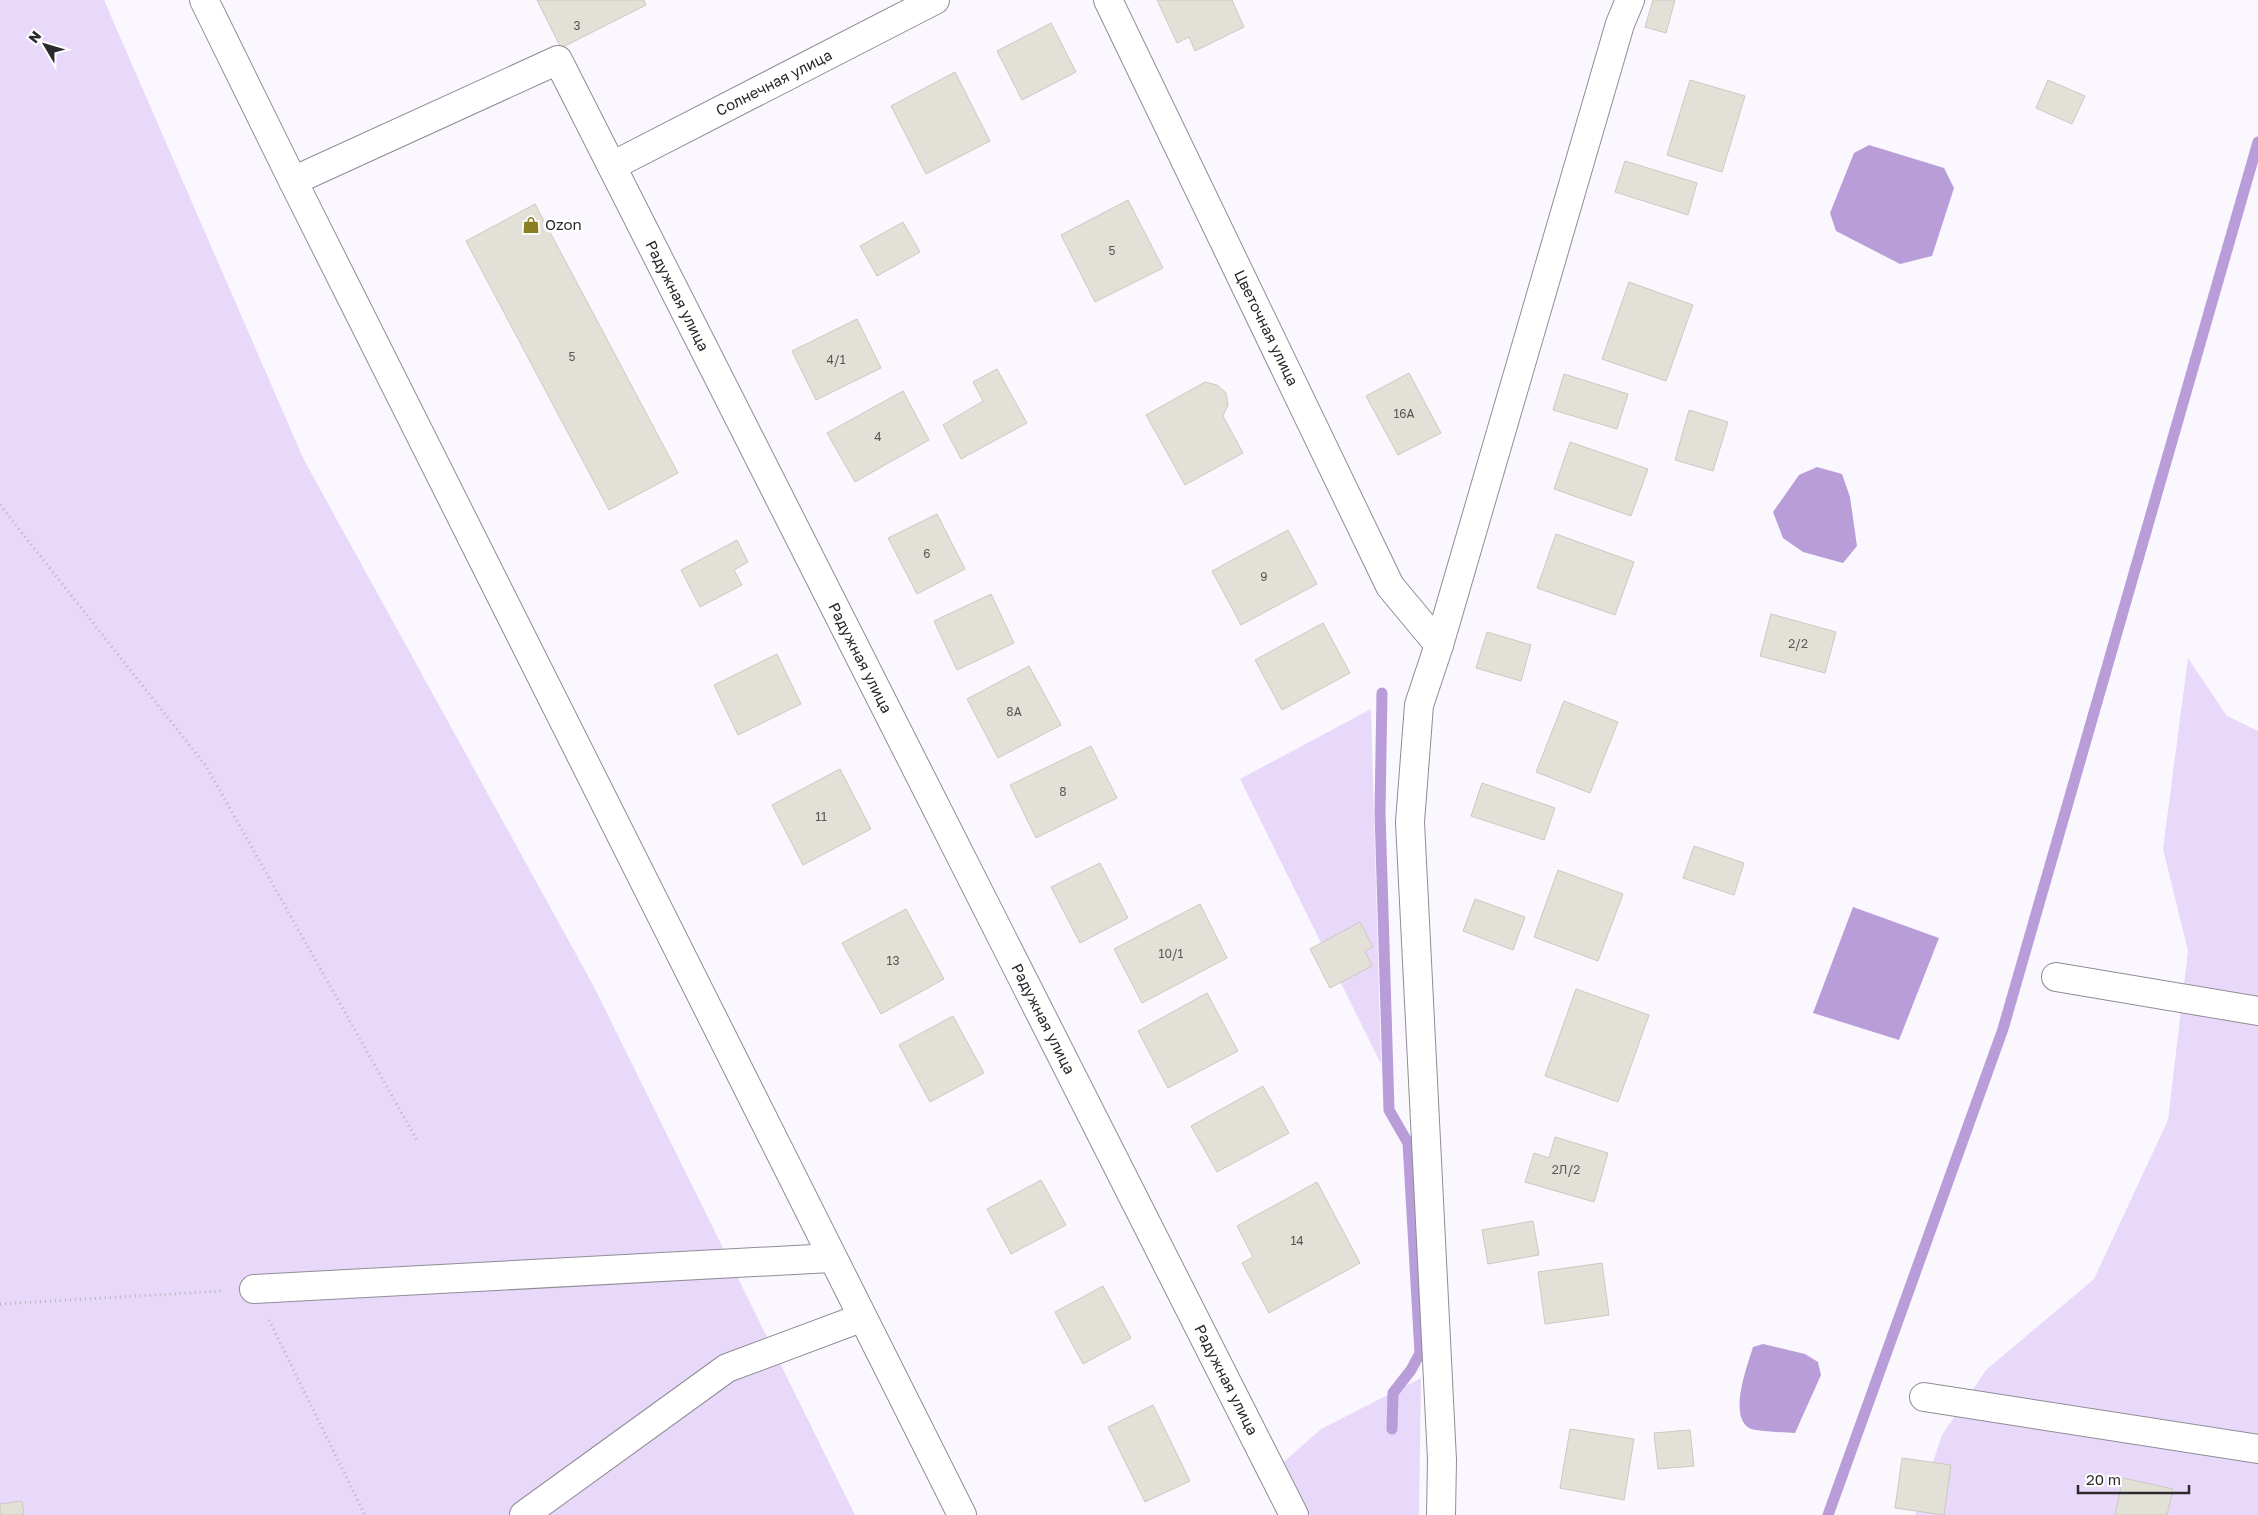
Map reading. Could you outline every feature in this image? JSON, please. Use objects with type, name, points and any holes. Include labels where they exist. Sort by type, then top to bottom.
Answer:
[{"type":"street","points":[[204,0],[292,181],[962,1515]]},
{"type":"street","name":"Солнечная улица","points":[[612,166],[935,0]]},
{"type":"street","name":"Цветочная улица","points":[[1108,0],[1390,586],[1439,645]]},
{"type":"street","points":[[1441,1515],[1442,1460],[1410,822],[1419,705],[1439,645],[1618,33],[1630,0]]},
{"type":"street","name":"Радужная улица","points":[[292,181],[558,60],[1294,1515]]},
{"type":"street","points":[[2056,977],[2258,1010]]},
{"type":"street","points":[[254,1289],[832,1258]]},
{"type":"street","points":[[524,1515],[727,1368],[862,1318]]},
{"type":"street","points":[[1924,1397],[2258,1449]]},
{"type":"path","points":[[0,505],[206,766],[418,1142]]},
{"type":"path","points":[[0,1304],[254,1289],[365,1515]]},
{"type":"shaded area","points":[[0,0],[104,0],[304,460],[593,985],[855,1515],[0,1515]]},
{"type":"shaded area","points":[[1869,145],[1944,168],[1954,188],[1932,256],[1900,264],[1836,231],[1830,213],[1854,153]]},
{"type":"shaded area","points":[[1817,467],[1842,474],[1850,497],[1857,546],[1843,563],[1803,552],[1783,538],[1773,512],[1799,475]]},
{"type":"shaded area","points":[[2188,658],[2227,716],[2258,731],[2258,1515],[1915,1515],[1942,1435],[1986,1370],[2094,1279],[2168,1120],[2188,951],[2163,849]]},
{"type":"shaded area","points":[[1371,709],[1381,1064],[1240,779]]},
{"type":"shaded area","points":[[1853,907],[1939,938],[1899,1040],[1813,1013]]},
{"type":"shaded area","points":[[1763,1344],[1805,1354],[1818,1362],[1821,1375],[1795,1433],[1753,1429],[1749,1428],[1743,1421],[1740,1412],[1740,1401],[1744,1377],[1753,1347]]},
{"type":"shaded area","points":[[1421,1378],[1419,1515],[1310,1515],[1284,1462],[1321,1429]]},
{"type":"building","points":[[537,0],[644,0],[646,5],[561,48]]},
{"type":"building","points":[[1157,0],[1232,0],[1244,27],[1195,51],[1189,37],[1177,43]]},
{"type":"building","points":[[1653,0],[1675,0],[1666,33],[1645,27]]},
{"type":"building","points":[[1051,23],[1076,72],[1022,100],[997,51]]},
{"type":"building","points":[[955,72],[990,141],[926,174],[891,106]]},
{"type":"building","points":[[1690,80],[1745,96],[1722,172],[1667,155]]},
{"type":"building","points":[[2048,80],[2085,96],[2072,124],[2036,108]]},
{"type":"building","points":[[1625,161],[1697,183],[1688,215],[1615,192]]},
{"type":"building","points":[[1128,200],[1163,268],[1095,302],[1061,235]]},
{"type":"building","points":[[535,204],[678,473],[609,510],[466,241]]},
{"type":"building","points":[[903,222],[920,252],[877,276],[860,246]]},
{"type":"building","points":[[1629,282],[1693,305],[1666,381],[1602,359]]},
{"type":"building","points":[[857,319],[881,368],[816,400],[792,351]]},
{"type":"building","points":[[997,369],[1027,423],[961,459],[943,425],[983,401],[973,382]]},
{"type":"building","points":[[1409,373],[1441,433],[1398,455],[1366,396]]},
{"type":"building","points":[[1564,374],[1628,394],[1617,429],[1553,410]]},
{"type":"building","points":[[1205,382],[1217,385],[1226,393],[1228,405],[1223,416],[1243,453],[1185,485],[1146,415]]},
{"type":"building","points":[[903,391],[929,440],[855,482],[827,433]]},
{"type":"building","points":[[1689,410],[1728,422],[1713,471],[1675,460]]},
{"type":"building","points":[[1570,442],[1648,469],[1631,516],[1554,489]]},
{"type":"building","points":[[937,514],[965,569],[917,594],[888,538]]},
{"type":"building","points":[[1288,530],[1317,584],[1241,625],[1212,571]]},
{"type":"building","points":[[1556,534],[1634,562],[1615,615],[1537,588]]},
{"type":"building","points":[[737,540],[748,562],[734,570],[742,585],[700,607],[681,570]]},
{"type":"building","points":[[991,594],[1014,643],[957,670],[934,621]]},
{"type":"building","points":[[1771,614],[1836,632],[1825,673],[1760,656]]},
{"type":"building","points":[[1323,623],[1350,673],[1282,710],[1255,660]]},
{"type":"building","points":[[1487,632],[1531,645],[1521,681],[1476,668]]},
{"type":"building","points":[[777,654],[801,704],[738,735],[714,685]]},
{"type":"building","points":[[1029,666],[1061,725],[998,758],[967,699]]},
{"type":"building","points":[[1564,701],[1618,722],[1590,793],[1536,772]]},
{"type":"building","points":[[1091,746],[1117,798],[1036,838],[1010,785]]},
{"type":"building","points":[[840,769],[871,829],[803,865],[772,805]]},
{"type":"building","points":[[1482,783],[1555,808],[1544,840],[1471,816]]},
{"type":"building","points":[[1694,846],[1744,863],[1734,895],[1683,878]]},
{"type":"building","points":[[1100,863],[1128,918],[1080,943],[1051,887]]},
{"type":"building","points":[[1558,870],[1623,894],[1598,961],[1534,937]]},
{"type":"building","points":[[1475,899],[1525,917],[1513,950],[1463,931]]},
{"type":"building","points":[[1200,904],[1227,958],[1142,1003],[1114,949]]},
{"type":"building","points":[[906,909],[944,979],[881,1014],[842,943]]},
{"type":"building","points":[[1360,922],[1373,947],[1365,951],[1372,966],[1330,988],[1310,949]]},
{"type":"building","points":[[1576,989],[1649,1015],[1618,1102],[1545,1076]]},
{"type":"building","points":[[1207,993],[1238,1051],[1168,1088],[1138,1031]]},
{"type":"building","points":[[953,1016],[984,1073],[930,1102],[899,1045]]},
{"type":"building","points":[[1263,1086],[1289,1133],[1217,1172],[1191,1126]]},
{"type":"building","points":[[1555,1137],[1608,1153],[1594,1202],[1525,1182],[1534,1153],[1549,1158]]},
{"type":"building","points":[[1041,1180],[1066,1225],[1011,1254],[987,1209]]},
{"type":"building","points":[[1317,1182],[1360,1263],[1269,1313],[1242,1263],[1253,1257],[1237,1226]]},
{"type":"building","points":[[1533,1221],[1539,1255],[1488,1264],[1482,1230]]},
{"type":"building","points":[[1602,1263],[1609,1315],[1545,1324],[1538,1272]]},
{"type":"building","points":[[1103,1286],[1131,1338],[1083,1364],[1055,1312]]},
{"type":"building","points":[[1153,1405],[1190,1481],[1145,1502],[1108,1427]]},
{"type":"building","points":[[1570,1429],[1634,1439],[1624,1500],[1560,1488]]},
{"type":"building","points":[[1690,1430],[1694,1466],[1658,1469],[1654,1433]]},
{"type":"building","points":[[1902,1458],[1951,1465],[1944,1515],[1895,1508]]},
{"type":"building","points":[[2123,1478],[2173,1489],[2167,1515],[2115,1515]]},
{"type":"building","points":[[22,1501],[24,1515],[0,1515],[0,1504]]},
{"type":"waterway","points":[[1828,1515],[2003,1029],[2258,142]]},
{"type":"waterway","points":[[1382,693],[1380,812],[1389,1110],[1408,1143],[1420,1353],[1411,1370],[1393,1393],[1392,1429]]},
{"type":"place","name":"Ozon","points":[[531,225]]}]
